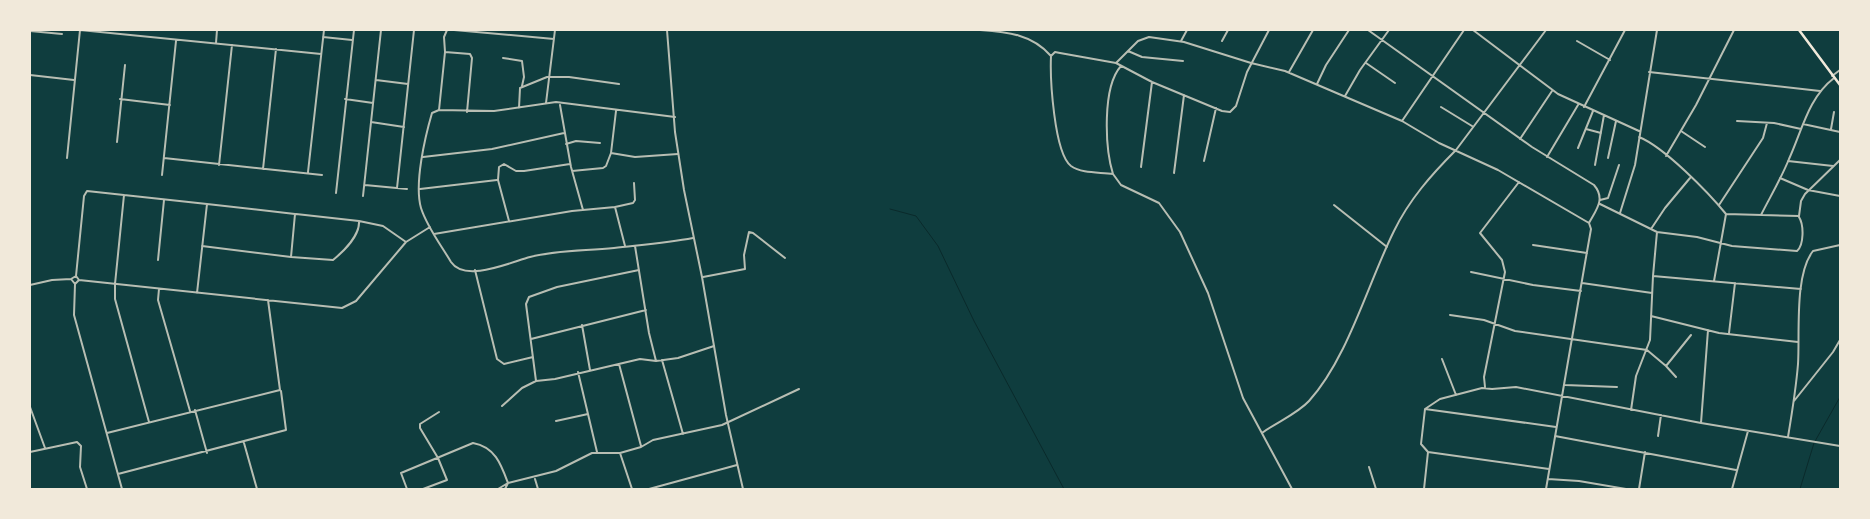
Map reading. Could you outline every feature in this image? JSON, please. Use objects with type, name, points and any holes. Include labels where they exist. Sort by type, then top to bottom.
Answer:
[{"type":"main road","points":[[1799,30],[1840,85]]},
{"type":"street","points":[[67,158],[80,30],[320,54]]},
{"type":"street","points":[[216,43],[217,30]]},
{"type":"street","points":[[308,173],[324,30]]},
{"type":"street","points":[[336,193],[354,30]]},
{"type":"street","points":[[363,196],[381,30]]},
{"type":"street","points":[[397,188],[414,30]]},
{"type":"street","points":[[439,110],[445,52],[444,37],[447,30]]},
{"type":"street","points":[[454,30],[486,31],[554,39]]},
{"type":"street","points":[[546,103],[548,95],[547,77],[555,30]]},
{"type":"street","points":[[667,30],[678,154],[727,422],[743,489]]},
{"type":"street","points":[[980,30],[1019,34],[1030,39],[1051,56],[1059,144],[1065,158],[1076,168],[1113,174]]},
{"type":"street","points":[[1181,41],[1187,30]]},
{"type":"street","points":[[1222,41],[1228,30]]},
{"type":"street","points":[[1051,56],[1055,52],[1116,63],[1152,82],[1227,112],[1233,110],[1251,63],[1269,31],[1263,30]]},
{"type":"street","points":[[1288,72],[1313,30]]},
{"type":"street","points":[[1317,84],[1326,65],[1349,30]]},
{"type":"street","points":[[1368,30],[1520,139],[1594,185],[1600,194],[1600,204],[1589,223]]},
{"type":"street","points":[[1345,96],[1390,30]]},
{"type":"street","points":[[1402,121],[1464,30]]},
{"type":"street","points":[[1473,30],[1552,90],[1584,107],[1639,131]]},
{"type":"street","points":[[1262,433],[1305,405],[1316,392],[1348,336],[1406,208],[1438,168],[1456,150],[1472,126],[1546,30]]},
{"type":"street","points":[[1584,107],[1625,30]]},
{"type":"street","points":[[1620,214],[1632,180],[1657,30]]},
{"type":"street","points":[[1666,156],[1734,30]]},
{"type":"street","points":[[30,31],[62,34]]},
{"type":"street","points":[[323,37],[352,40]]},
{"type":"street","points":[[1116,63],[1138,41],[1149,37],[1181,41],[1251,63],[1288,72],[1402,121],[1519,182],[1589,223],[1591,229],[1581,292],[1546,489]]},
{"type":"street","points":[[162,175],[176,40]]},
{"type":"street","points":[[1577,41],[1610,60]]},
{"type":"street","points":[[218,164],[232,46]]},
{"type":"street","points":[[263,169],[276,50]]},
{"type":"street","points":[[1128,51],[1142,56],[1183,61]]},
{"type":"street","points":[[445,52],[470,54],[472,58],[467,112]]},
{"type":"street","points":[[503,58],[522,61],[523,83],[520,88],[519,108]]},
{"type":"street","points":[[1366,63],[1395,83]]},
{"type":"street","points":[[117,142],[125,65]]},
{"type":"street","points":[[1121,66],[1110,85],[1107,112],[1113,174],[1120,185],[1159,203],[1180,232],[1208,292],[1238,387],[1292,489]]},
{"type":"street","points":[[1761,215],[1820,91],[1840,70]]},
{"type":"street","points":[[1649,72],[1820,91]]},
{"type":"street","points":[[30,76],[74,80]]},
{"type":"street","points":[[520,88],[547,77],[569,77],[619,84]]},
{"type":"street","points":[[376,80],[408,84]]},
{"type":"street","points":[[1141,167],[1152,82]]},
{"type":"street","points":[[1520,139],[1552,90]]},
{"type":"street","points":[[1174,173],[1184,94]]},
{"type":"street","points":[[120,99],[170,105]]},
{"type":"street","points":[[346,99],[373,102]]},
{"type":"street","points":[[675,117],[546,103],[519,108],[467,112],[439,110],[432,113],[423,157],[420,189],[422,210],[453,266],[465,271],[490,269],[546,253],[635,246],[693,238]]},
{"type":"street","points":[[560,104],[570,164],[583,210]]},
{"type":"street","points":[[1548,157],[1578,104]]},
{"type":"street","points":[[1441,106],[1472,126]]},
{"type":"street","points":[[1204,161],[1216,108]]},
{"type":"street","points":[[572,171],[606,166],[611,153],[616,110]]},
{"type":"street","points":[[1578,148],[1594,111]]},
{"type":"street","points":[[1831,130],[1834,112]]},
{"type":"street","points":[[1595,165],[1604,115]]},
{"type":"street","points":[[1608,158],[1616,121]]},
{"type":"street","points":[[1737,121],[1767,123],[1801,129]]},
{"type":"street","points":[[371,122],[404,127]]},
{"type":"street","points":[[1718,205],[1763,138],[1767,123]]},
{"type":"street","points":[[1803,124],[1840,132]]},
{"type":"street","points":[[1586,129],[1601,133]]},
{"type":"street","points":[[1681,130],[1705,147]]},
{"type":"street","points":[[423,157],[492,149],[564,133]]},
{"type":"street","points":[[1639,137],[1654,144],[1726,214],[1799,216]]},
{"type":"street","points":[[566,144],[576,141],[600,143]]},
{"type":"street","points":[[611,153],[636,157],[678,154]]},
{"type":"street","points":[[164,158],[322,175]]},
{"type":"street","points":[[1600,204],[1657,232],[1721,242],[1732,246],[1797,251],[1801,246],[1802,224],[1799,216],[1801,201],[1808,190],[1840,160]]},
{"type":"street","points":[[1788,161],[1834,166]]},
{"type":"street","points":[[509,221],[498,180],[499,167],[504,164],[516,171],[524,171],[570,164]]},
{"type":"street","points":[[1600,200],[1608,198],[1619,165]]},
{"type":"street","points":[[1650,229],[1690,178]]},
{"type":"street","points":[[1780,178],[1808,190],[1840,196]]},
{"type":"street","points":[[420,189],[498,180]]},
{"type":"street","points":[[1485,387],[1484,377],[1496,324],[1505,265],[1480,233],[1519,182]]},
{"type":"street","points":[[434,234],[632,203],[635,200],[634,183]]},
{"type":"street","points":[[365,185],[407,189]]},
{"type":"street","points":[[76,276],[85,193],[359,221],[383,226],[406,242]]},
{"type":"street","points":[[124,196],[115,284],[117,309],[149,422]]},
{"type":"street","points":[[158,260],[164,200]]},
{"type":"street","points":[[196,293],[207,204]]},
{"type":"street","points":[[1334,205],[1387,247]]},
{"type":"street","points":[[614,207],[625,246]]},
{"type":"street","points":[[291,257],[295,214]]},
{"type":"street","points":[[1714,281],[1726,214]]},
{"type":"street","points":[[202,246],[291,257],[334,260],[357,233],[359,221]]},
{"type":"street","points":[[76,276],[80,280],[342,308],[356,301],[406,242],[430,227]]},
{"type":"street","points":[[702,277],[744,269],[744,255],[749,232],[753,233],[785,258]]},
{"type":"street","points":[[1630,410],[1634,382],[1647,350],[1651,332],[1657,232]]},
{"type":"street","points":[[1533,245],[1587,253]]},
{"type":"street","points":[[1788,438],[1794,400],[1801,289],[1807,262],[1813,251],[1840,245]]},
{"type":"street","points":[[635,246],[656,361]]},
{"type":"street","points":[[475,270],[497,359],[504,364],[533,357]]},
{"type":"street","points":[[536,381],[526,304],[529,296],[557,287],[639,270]]},
{"type":"street","points":[[1471,272],[1581,292]]},
{"type":"street","points":[[30,285],[52,280],[71,279],[76,276]]},
{"type":"street","points":[[1653,276],[1801,289]]},
{"type":"street","points":[[71,279],[75,284],[73,310],[122,489]]},
{"type":"street","points":[[75,284],[80,280]]},
{"type":"street","points":[[1582,283],[1652,293]]},
{"type":"street","points":[[1729,333],[1735,283]]},
{"type":"street","points":[[159,289],[158,300],[190,411]]},
{"type":"street","points":[[118,474],[207,453],[288,429],[280,390],[268,300]]},
{"type":"street","points":[[531,339],[646,310]]},
{"type":"street","points":[[1450,315],[1477,318],[1515,331],[1647,350],[1676,377]]},
{"type":"street","points":[[1652,316],[1719,333],[1729,333],[1758,339],[1798,342]]},
{"type":"street","points":[[582,325],[590,370]]},
{"type":"street","points":[[1701,423],[1708,330]]},
{"type":"street","points":[[1666,366],[1691,335]]},
{"type":"street","points":[[1794,400],[1812,380],[1840,340]]},
{"type":"street","points":[[502,406],[522,388],[536,381],[640,359],[662,360],[714,346]]},
{"type":"street","points":[[1442,359],[1456,394]]},
{"type":"street","points":[[662,360],[683,434]]},
{"type":"street","points":[[619,364],[641,447]]},
{"type":"street","points":[[578,372],[598,452]]},
{"type":"street","points":[[1565,384],[1617,387]]},
{"type":"street","points":[[1549,469],[1428,452],[1421,444],[1425,409],[1434,402],[1456,394],[1485,387],[1492,390],[1516,387],[1701,423],[1840,446]]},
{"type":"street","points":[[498,489],[508,483],[535,478],[598,452],[620,453],[641,447],[654,440],[727,422],[799,389]]},
{"type":"street","points":[[107,432],[280,390]]},
{"type":"street","points":[[30,407],[45,448]]},
{"type":"street","points":[[1425,409],[1557,428]]},
{"type":"street","points":[[195,410],[207,453]]},
{"type":"street","points":[[423,489],[447,480],[438,458],[420,428],[420,424],[424,420],[439,412]]},
{"type":"street","points":[[556,421],[589,414]]},
{"type":"street","points":[[1658,436],[1661,415]]},
{"type":"street","points":[[1732,489],[1748,431]]},
{"type":"street","points":[[1556,436],[1646,451],[1736,470]]},
{"type":"street","points":[[30,452],[73,441],[80,444],[82,448],[80,467],[87,489]]},
{"type":"street","points":[[244,443],[257,489]]},
{"type":"street","points":[[407,489],[400,473],[468,444],[478,444],[490,448],[502,465],[508,483],[506,489]]},
{"type":"street","points":[[1639,489],[1646,451]]},
{"type":"street","points":[[1424,489],[1428,452]]},
{"type":"street","points":[[620,453],[632,489]]},
{"type":"street","points":[[649,489],[737,465]]},
{"type":"street","points":[[1369,467],[1376,489]]},
{"type":"street","points":[[535,478],[538,489]]},
{"type":"street","points":[[1548,479],[1579,481],[1626,489]]},
{"type":"waterway","points":[[890,209],[916,216],[938,246],[974,321],[1064,489]]},
{"type":"waterway","points":[[1800,489],[1814,443],[1840,397]]}]
